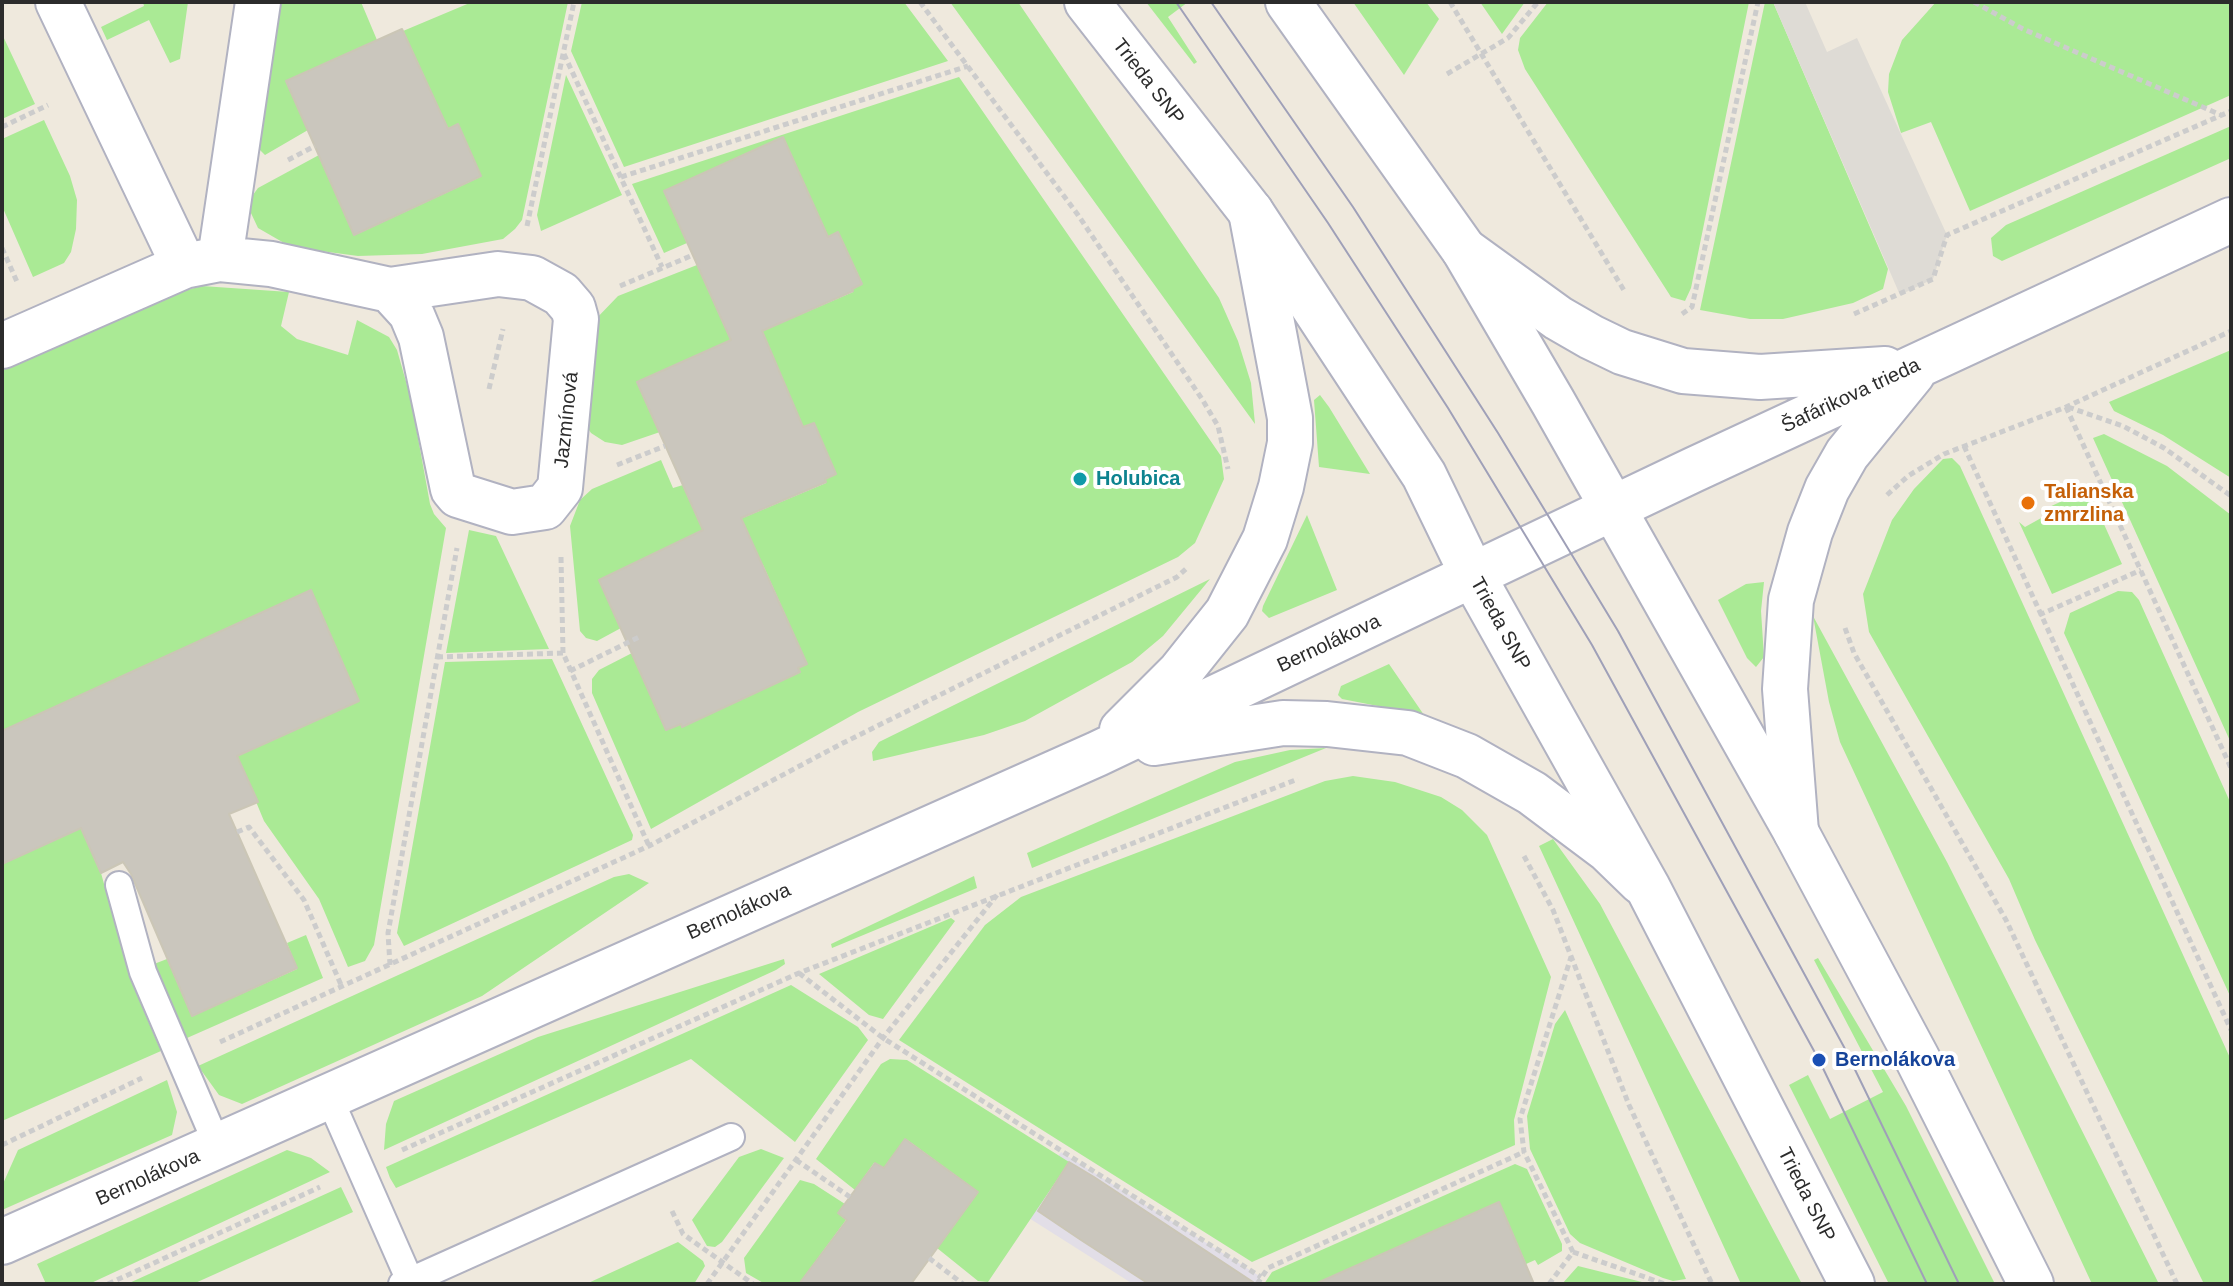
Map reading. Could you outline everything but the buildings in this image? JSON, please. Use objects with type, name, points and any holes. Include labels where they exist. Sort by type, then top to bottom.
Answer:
[{"type":"street","points":[[58,2],[202,263]]},
{"type":"street","points":[[202,263],[258,2]]},
{"type":"street","name":"Trieda SNP","points":[[1087,2],[1251,212],[1424,475],[1473,576],[1648,888],[1852,1284]]},
{"type":"street","points":[[1288,2],[1464,250],[1796,832],[1917,1058],[2031,1284]]},
{"type":"street","points":[[1097,754],[1171,682],[1227,613],[1265,539],[1281,487],[1290,443],[1290,418],[1251,212]]},
{"type":"street","name":"Šafárikova trieda","points":[[1473,576],[2231,220]]},
{"type":"street","points":[[1464,250],[1558,318],[1591,337],[1622,352],[1683,371],[1760,377],[1919,365]]},
{"type":"street","points":[[2,346],[202,263],[271,264],[390,290],[458,278],[516,274],[548,284],[573,308]]},
{"type":"street","name":"Jazmínová","points":[[390,290],[411,313],[421,337],[453,489],[466,498],[524,513],[545,507],[560,488],[576,333],[573,308]]},
{"type":"street","points":[[1796,832],[1785,689],[1791,600],[1810,532],[1827,489],[1847,454],[1919,365]]},
{"type":"street","name":"Bernolákova","points":[[2,1242],[1097,754],[1473,576]]},
{"type":"street","points":[[1097,754],[1283,723],[1327,724],[1408,733],[1467,756],[1532,793],[1608,850],[1648,888]]},
{"type":"lane","points":[[119,885],[143,972],[218,1147]]},
{"type":"lane","points":[[329,1097],[406,1282],[731,1137]]},
{"type":"path","points":[[920,2],[1078,215],[1202,399],[1218,426],[1229,473]]},
{"type":"path","points":[[1450,2],[1628,297]]},
{"type":"path","points":[[1447,74],[1508,38],[1538,2]]},
{"type":"path","points":[[1674,320],[1692,307],[1758,2]]},
{"type":"path","points":[[1974,2],[2023,29],[2222,115]]},
{"type":"path","points":[[563,53],[662,267]]},
{"type":"path","points":[[621,177],[968,66]]},
{"type":"path","points":[[1909,291],[1933,279],[1947,235],[2231,111]]},
{"type":"path","points":[[2,248],[23,295]]},
{"type":"path","points":[[573,308],[693,255]]},
{"type":"path","points":[[1879,503],[1908,476],[1964,446],[2066,407],[2231,331]]},
{"type":"path","points":[[2066,407],[2123,426],[2177,457],[2231,496]]},
{"type":"path","points":[[2066,407],[2231,768]]},
{"type":"path","points":[[1964,446],[2231,1030]]},
{"type":"path","points":[[560,488],[563,653],[649,846]]},
{"type":"path","points":[[2,1145],[649,846],[841,744],[1177,577],[1194,562]]},
{"type":"path","points":[[2039,615],[2141,570]]},
{"type":"path","points":[[1844,621],[1854,653],[2006,920],[2177,1284]]},
{"type":"path","points":[[570,671],[641,636]]},
{"type":"path","points":[[437,657],[563,653]]},
{"type":"path","points":[[108,1284],[799,973],[1302,778]]},
{"type":"path","points":[[237,832],[249,827],[304,900],[342,987]]},
{"type":"path","points":[[1519,845],[1553,910],[1629,1105],[1712,1284]]},
{"type":"path","points":[[707,1284],[883,1038],[997,894]]},
{"type":"path","points":[[1571,957],[1520,1119],[1524,1152],[1573,1252],[1665,1284]]},
{"type":"path","points":[[799,973],[883,1038],[1261,1277]]},
{"type":"path","points":[[1257,1284],[1268,1268],[1524,1152]]},
{"type":"path","points":[[796,1160],[850,1197]]},
{"type":"path","points":[[655,1171],[683,1234],[753,1284]]},
{"type":"path","points":[[1549,1284],[1573,1252]]},
{"type":"path","points":[[929,1258],[963,1284]]},
{"type":"shaded area","points":[[1773,2],[1805,2],[1827,52],[1857,38],[1947,235],[1933,279],[1900,295]]},
{"type":"shaded area","points":[[1061,1152],[1261,1277],[1257,1284],[1133,1284],[1021,1213]]},
{"type":"green space","points":[[143,2],[188,2],[180,59],[170,63],[149,20],[107,40],[101,27],[144,6]]},
{"type":"green space","points":[[281,2],[361,2],[377,40],[286,81],[308,130],[265,155],[256,146],[276,9]]},
{"type":"green space","points":[[472,2],[568,2],[522,220],[515,229],[503,239],[422,254],[358,256],[291,247],[258,228],[250,211],[250,199],[258,188],[319,155],[355,235],[480,177],[448,129],[403,31]]},
{"type":"green space","points":[[582,2],[904,2],[948,61],[624,167],[571,51]]},
{"type":"green space","points":[[950,2],[1018,2],[1219,298],[1238,341],[1251,383],[1255,424]]},
{"type":"green space","points":[[1146,2],[1188,2],[1168,17],[1197,62],[1194,64]]},
{"type":"green space","points":[[1353,2],[1426,2],[1439,19],[1404,75]]},
{"type":"green space","points":[[1480,2],[1525,2],[1502,34]]},
{"type":"green space","points":[[1548,2],[1749,2],[1691,288],[1685,301],[1671,297],[1525,69],[1518,50],[1520,38]]},
{"type":"green space","points":[[1765,2],[1773,2],[1888,269],[1883,289],[1853,303],[1783,319],[1750,319],[1700,310]]},
{"type":"green space","points":[[1936,2],[2231,2],[2231,95],[1970,211],[1931,122],[1901,133],[1888,92],[1889,74],[1902,40]]},
{"type":"green space","points":[[2,34],[35,104],[2,119]]},
{"type":"green space","points":[[566,75],[622,195],[541,231],[537,215]]},
{"type":"green space","points":[[959,77],[1221,456],[1224,479],[1195,543],[1178,557],[858,712],[651,829],[592,693],[592,679],[599,670],[634,652],[667,730],[681,724],[682,727],[799,672],[798,668],[807,664],[763,565],[733,522],[826,483],[825,479],[836,474],[814,424],[803,427],[762,331],[853,292],[852,289],[862,283],[838,232],[828,237],[783,137],[665,191],[687,243],[664,253],[632,184]]},
{"type":"green space","points":[[44,120],[70,176],[77,200],[76,229],[71,252],[64,263],[33,277],[2,206],[2,139]]},
{"type":"green space","points":[[2231,126],[2231,158],[2002,261],[1993,256],[1991,238],[2006,225]]},
{"type":"green space","points":[[697,265],[731,340],[660,432],[622,445],[605,442],[591,433],[582,419],[593,322],[618,296]]},
{"type":"green space","points":[[202,286],[289,292],[281,326],[297,339],[348,355],[357,320],[389,337],[397,350],[411,399],[430,504],[446,528],[374,945],[365,961],[348,967],[319,899],[264,821],[237,756],[359,701],[311,590],[2,731],[2,367],[168,295]]},
{"type":"green space","points":[[2231,350],[2231,478],[2163,435],[2114,411],[2109,402]]},
{"type":"green space","points":[[1320,395],[1370,474],[1319,467],[1314,400]]},
{"type":"green space","points":[[2104,434],[2167,466],[2231,515],[2231,743],[2093,438]]},
{"type":"green space","points":[[1952,458],[1960,466],[2231,1060],[2231,1284],[2204,1284],[2035,940],[2009,879],[1869,632],[1863,594],[1892,520],[1914,489],[1943,459]]},
{"type":"green space","points":[[661,460],[673,488],[683,485],[703,530],[599,580],[621,628],[597,641],[586,638],[580,631],[570,526],[580,500],[592,489]]},
{"type":"green space","points":[[2088,489],[2122,564],[2052,594],[2019,522],[2025,527],[2043,517],[2045,509]]},
{"type":"green space","points":[[1307,515],[1337,590],[1269,618],[1262,611],[1263,606]]},
{"type":"green space","points":[[469,530],[496,536],[549,649],[446,653]]},
{"type":"green space","points":[[1210,579],[1163,636],[1132,662],[1025,721],[984,735],[873,761],[872,752],[879,742]]},
{"type":"green space","points":[[1764,582],[1761,611],[1764,657],[1756,667],[1747,658],[1718,600],[1746,584]]},
{"type":"green space","points":[[2118,591],[2132,592],[2139,600],[2231,804],[2231,998],[2064,633],[2070,613]]},
{"type":"green space","points":[[1813,616],[1947,862],[2159,1284],[2092,1284],[1840,742]]},
{"type":"green space","points":[[552,659],[633,835],[632,840],[404,946],[397,933],[445,662]]},
{"type":"green space","points":[[1389,664],[1424,715],[1342,699],[1338,695],[1341,686]]},
{"type":"green space","points":[[1326,748],[1032,868],[1027,853],[1235,762],[1290,750]]},
{"type":"green space","points":[[1353,776],[1395,782],[1441,797],[1462,810],[1487,835],[1551,977],[1514,1120],[1515,1145],[1252,1262],[899,1040],[985,925],[1021,897],[1325,781]]},
{"type":"green space","points":[[81,828],[101,873],[130,978],[161,1051],[2,1121],[2,864]]},
{"type":"green space","points":[[1553,839],[1600,904],[1802,1284],[1741,1284],[1539,846]]},
{"type":"green space","points":[[629,874],[649,883],[482,996],[242,1104],[219,1095],[198,1066],[614,877]]},
{"type":"green space","points":[[974,876],[977,888],[832,948],[831,944]]},
{"type":"green space","points":[[951,918],[955,921],[883,1019],[869,1015],[819,974]]},
{"type":"green space","points":[[306,935],[323,978],[187,1038],[154,964],[167,959],[192,1016],[297,969],[287,943]]},
{"type":"green space","points":[[1818,958],[1906,1106],[1995,1284],[1889,1284],[1789,1085],[1808,1075],[1830,1119],[1883,1092],[1814,960]]},
{"type":"green space","points":[[784,959],[785,964],[776,970],[384,1150],[386,1124],[394,1101],[538,1037]]},
{"type":"green space","points":[[791,985],[858,1027],[868,1040],[795,1142],[691,1059],[396,1188],[390,1178],[386,1167]]},
{"type":"green space","points":[[1565,1010],[1686,1279],[1673,1281],[1663,1278],[1580,1243],[1570,1234],[1530,1149],[1527,1116],[1555,1024]]},
{"type":"green space","points":[[890,1059],[907,1060],[1069,1162],[988,1282],[978,1281],[937,1248],[978,1192],[906,1139],[884,1168],[874,1163],[855,1190],[816,1159],[881,1064]]},
{"type":"green space","points":[[167,1080],[177,1112],[172,1135],[2,1210],[2,1186],[18,1150]]},
{"type":"green space","points":[[761,1149],[784,1158],[722,1242],[715,1247],[707,1246],[692,1220],[739,1157]]},
{"type":"green space","points":[[287,1150],[311,1158],[330,1172],[89,1284],[46,1284],[37,1264]]},
{"type":"green space","points":[[1515,1164],[1527,1169],[1562,1244],[1562,1251],[1538,1265],[1535,1260],[1526,1264],[1499,1202],[1363,1263],[1372,1284],[1264,1284],[1272,1272]]},
{"type":"green space","points":[[800,1180],[814,1184],[845,1204],[838,1213],[846,1220],[799,1284],[765,1284],[746,1273],[744,1258]]},
{"type":"green space","points":[[341,1187],[353,1212],[193,1284],[127,1284]]},
{"type":"green space","points":[[678,1242],[703,1261],[705,1266],[694,1284],[586,1284]]},
{"type":"green space","points":[[1578,1266],[1646,1283],[1647,1284],[1562,1284]]},
{"type":"tram line","points":[[1176,2],[1328,223],[1448,408],[1592,645],[1819,1060],[1927,1284]]},
{"type":"tram line","points":[[1211,2],[1353,207],[1498,433],[1618,631],[1844,1047],[1959,1284]]},
{"type":"place","name":"Holubica","points":[[1080,479]]},
{"type":"place","name":"Talianska zmrzlina","points":[[2028,503]]},
{"type":"place","name":"Bernolákova","points":[[1819,1060]]}]
